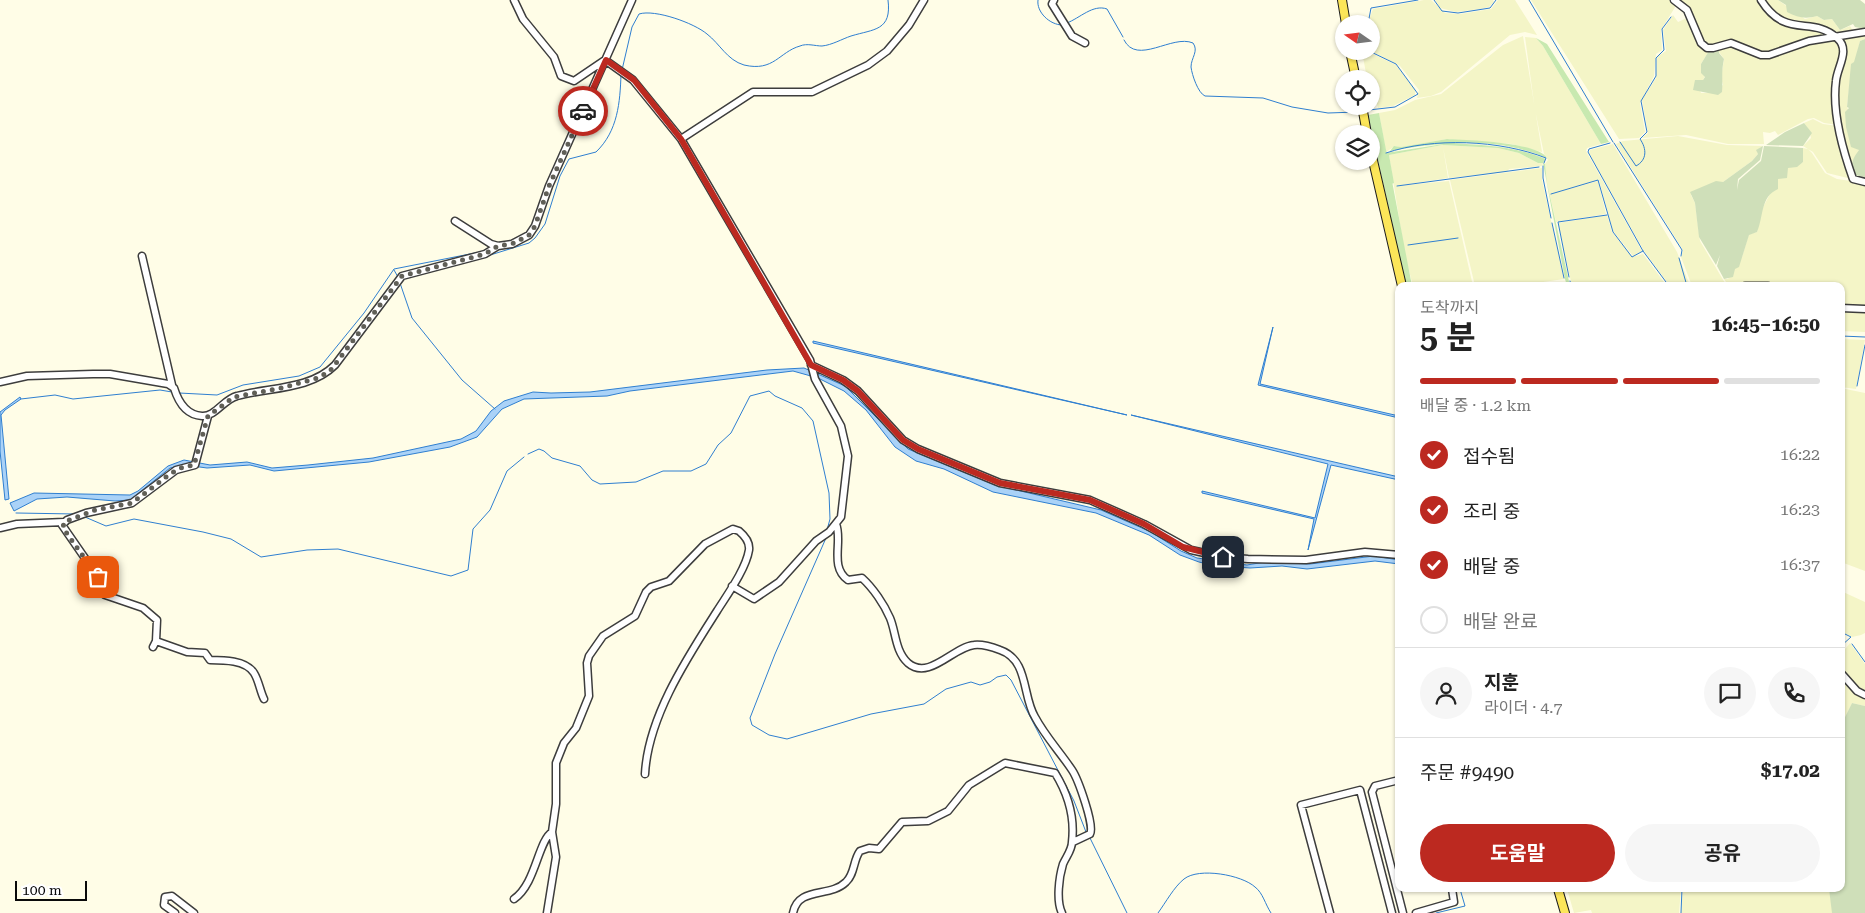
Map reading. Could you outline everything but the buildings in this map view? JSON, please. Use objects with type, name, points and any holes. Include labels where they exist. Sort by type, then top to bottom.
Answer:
[{"type":"main road","points":[[1342,0],[1344,15]]},
{"type":"main road","points":[[1375,170],[1401,282]]},
{"type":"main road","points":[[1559,892],[1566,913]]},
{"type":"street","points":[[514,0],[523,20],[554,57],[558,71],[564,78],[574,81],[606,60]]},
{"type":"street","points":[[0,528],[17,524],[64,522],[95,510],[132,503],[170,474],[183,467],[194,465],[208,416],[234,397],[281,388],[324,374],[335,366],[400,278],[406,274],[485,254],[498,246],[520,241],[529,235],[535,226],[549,186],[632,0]]},
{"type":"street","points":[[681,139],[753,92],[812,92],[868,65],[886,51],[909,25],[924,0]]},
{"type":"street","points":[[1054,0],[1052,4],[1072,36],[1084,43]]},
{"type":"street","points":[[1674,0],[1687,10],[1701,43],[1707,48],[1731,43],[1761,55],[1769,55],[1809,41],[1865,32]]},
{"type":"street","points":[[1761,0],[1768,11],[1779,20],[1819,29],[1836,37],[1842,45],[1843,52],[1836,78],[1837,115],[1853,179],[1865,182]]},
{"type":"street","points":[[606,60],[634,80],[681,139],[812,367],[815,379],[841,426],[848,456],[841,517],[836,524],[816,541],[779,582],[754,599],[732,586]]},
{"type":"street","points":[[455,221],[491,244],[498,246]]},
{"type":"street","points":[[142,256],[172,385],[182,406],[197,415],[208,416]]},
{"type":"street","points":[[1845,308],[1865,309]]},
{"type":"street","points":[[812,367],[838,378],[858,391],[903,440],[918,449],[1000,483],[1090,500],[1144,524],[1191,550],[1223,557],[1248,559],[1306,560],[1365,552],[1395,555]]},
{"type":"street","points":[[0,382],[27,376],[101,374],[172,385]]},
{"type":"street","points":[[64,522],[63,528],[88,562],[105,595],[143,608],[157,620],[155,644],[187,652],[206,653],[210,660],[236,662],[250,669],[254,674],[264,699]]},
{"type":"street","points":[[836,524],[840,535],[838,558],[844,577],[848,580],[862,578],[881,601],[890,616],[896,643],[909,663],[914,666],[927,667],[975,644],[1002,650],[1017,665],[1025,679],[1030,709],[1073,771],[1092,824],[1090,834],[1073,842]]},
{"type":"street","points":[[547,913],[556,856],[552,832],[556,804],[556,763],[558,752],[576,728],[590,696],[587,663],[594,648],[610,630],[635,616],[646,592],[651,587],[669,582],[705,544],[733,529],[739,531],[745,536],[749,550],[732,586],[677,674],[646,752],[645,774]]},
{"type":"street","points":[[1845,678],[1857,691],[1865,695]]},
{"type":"street","points":[[792,913],[794,906],[804,896],[831,891],[846,883],[851,877],[860,851],[864,848],[879,849],[902,822],[928,821],[948,811],[970,785],[982,775],[1006,763],[1055,772],[1071,806],[1073,842],[1061,873],[1059,900],[1062,913]]},
{"type":"street","points":[[1395,781],[1372,788],[1386,853],[1395,884]]},
{"type":"street","points":[[1330,913],[1301,805],[1360,790],[1392,913]]},
{"type":"street","points":[[1366,810],[1376,807]]},
{"type":"street","points":[[514,899],[528,886],[546,839],[552,832]]},
{"type":"street","points":[[1377,856],[1386,853]]},
{"type":"street","points":[[1397,892],[1403,913]]},
{"type":"street","points":[[1416,913],[1454,902],[1452,892]]},
{"type":"street","points":[[175,913],[164,904],[165,897],[168,895],[194,913]]},
{"type":"street","points":[[1389,900],[1399,898]]},
{"type":"green space","points":[[1431,0],[1445,13],[1460,14],[1491,9],[1498,0],[1515,0],[1537,35],[1525,32],[1510,35],[1441,92],[1417,98],[1419,90],[1400,66],[1380,56],[1380,15],[1371,15],[1373,9]]},
{"type":"green space","points":[[1435,0],[1493,0],[1494,2],[1489,7],[1456,12],[1440,8]]},
{"type":"green space","points":[[1531,0],[1669,0],[1677,4],[1661,30],[1662,50],[1656,54],[1654,76],[1640,103],[1645,132],[1639,138],[1619,139]]},
{"type":"green space","points":[[1677,0],[1760,0],[1773,18],[1817,29],[1834,37],[1763,54],[1739,44],[1714,47],[1704,44],[1688,9]]},
{"type":"green space","points":[[1763,0],[1778,0],[1805,19],[1817,16],[1824,20],[1832,19],[1840,30],[1850,26],[1853,31],[1837,36],[1780,19]]},
{"type":"green space","points":[[1778,0],[1860,0],[1865,4],[1865,29],[1855,27],[1853,24],[1840,30],[1832,19],[1824,20],[1817,16],[1806,18],[1795,16],[1787,12],[1786,5]]},
{"type":"green space","points":[[1673,15],[1678,22],[1689,17],[1700,44],[1710,49],[1701,64],[1705,76],[1703,80],[1696,80],[1701,93],[1709,93],[1723,85],[1721,78],[1724,59],[1719,52],[1719,48],[1730,44],[1760,56],[1836,38],[1842,45],[1835,78],[1838,125],[1824,123],[1814,118],[1808,119],[1778,135],[1775,131],[1770,133],[1763,132],[1764,144],[1728,144],[1686,135],[1642,138],[1648,133],[1642,100],[1656,78],[1657,57],[1666,51],[1663,30]]},
{"type":"green space","points":[[1865,33],[1865,39],[1860,41],[1855,62],[1852,64],[1847,106],[1859,150],[1851,170],[1840,125],[1837,78],[1844,59],[1838,37]]},
{"type":"green space","points":[[1523,36],[1542,152],[1512,144],[1447,139],[1401,147],[1395,146],[1386,152],[1380,113],[1395,110],[1415,100],[1441,94],[1503,45]]},
{"type":"green space","points":[[1525,37],[1536,38],[1543,46],[1601,144],[1587,148],[1586,151],[1642,251],[1633,256],[1613,231],[1599,180],[1551,194],[1598,181],[1606,214],[1556,222],[1547,183],[1545,164],[1548,160],[1544,154],[1535,110]]},
{"type":"green space","points":[[1536,38],[1547,44],[1609,142],[1601,144],[1543,46]]},
{"type":"green space","points":[[1865,39],[1865,177],[1853,175],[1853,161],[1859,150],[1851,147],[1846,127],[1845,112],[1849,108],[1847,107],[1851,64],[1854,62],[1860,41]]},
{"type":"green space","points":[[1719,48],[1719,53],[1724,59],[1722,92],[1718,95],[1693,90],[1695,80],[1703,80],[1705,77],[1701,73],[1701,64],[1710,49]]},
{"type":"green space","points":[[1380,57],[1396,65],[1415,90],[1415,95],[1393,106],[1380,108],[1380,70],[1365,70],[1364,60],[1380,60]]},
{"type":"green space","points":[[1368,115],[1379,115],[1411,282],[1405,282],[1380,169],[1380,125],[1370,125]]},
{"type":"green space","points":[[1813,119],[1823,124],[1838,126],[1852,179],[1827,173],[1813,152],[1803,146],[1811,138],[1809,130],[1804,123]]},
{"type":"green space","points":[[1804,123],[1812,133],[1803,146],[1766,145],[1785,132]]},
{"type":"green space","points":[[1678,136],[1727,145],[1763,146],[1757,150],[1758,154],[1752,161],[1723,182],[1691,195],[1695,203],[1700,241],[1724,282],[1690,282],[1681,257],[1683,250],[1616,144],[1623,141]]},
{"type":"green space","points":[[1447,139],[1516,145],[1530,148],[1547,158],[1508,146],[1469,143],[1430,145],[1390,151],[1394,146],[1401,147]]},
{"type":"green space","points":[[1450,143],[1487,146],[1523,151],[1546,159],[1543,163],[1538,163],[1519,153],[1498,148],[1442,145],[1389,155],[1394,183],[1392,184],[1386,153]]},
{"type":"green space","points":[[1613,144],[1677,252],[1688,282],[1667,282],[1644,251],[1589,153],[1590,150]]},
{"type":"green space","points":[[1442,145],[1498,148],[1519,153],[1538,163],[1543,163],[1542,166],[1509,169],[1507,172],[1449,178],[1443,147],[1448,178],[1396,186],[1449,181],[1472,282],[1412,282],[1405,255],[1389,155]]},
{"type":"green space","points":[[1763,146],[1760,160],[1738,179],[1737,190],[1739,180],[1761,161],[1764,146],[1803,148],[1803,162],[1797,167],[1788,168],[1787,178],[1778,179],[1778,189],[1772,192],[1765,202],[1757,232],[1749,235],[1739,267],[1735,269],[1733,277],[1724,279],[1717,266],[1720,255],[1716,265],[1699,237],[1695,203],[1690,192],[1716,181],[1723,182],[1752,161],[1758,154],[1756,150]]},
{"type":"green space","points":[[1803,148],[1808,149],[1812,153],[1825,173],[1837,179],[1865,183],[1865,308],[1845,306],[1845,282],[1726,282],[1724,279],[1728,279],[1742,257],[1749,234],[1757,232],[1762,209],[1778,179],[1788,168],[1803,162]]},
{"type":"green space","points":[[1543,163],[1545,164],[1547,183],[1569,282],[1566,282]]},
{"type":"green space","points":[[1542,168],[1542,180],[1564,279],[1543,282],[1474,282],[1450,180]]},
{"type":"green space","points":[[1607,215],[1612,232],[1632,257],[1643,254],[1664,282],[1571,282],[1558,223]]},
{"type":"green space","points":[[1847,310],[1865,311],[1865,332],[1845,331],[1845,312]]},
{"type":"green space","points":[[1845,339],[1865,340],[1856,389],[1845,388]]},
{"type":"green space","points":[[1845,389],[1865,393],[1865,571],[1845,564]]},
{"type":"green space","points":[[1845,593],[1865,602],[1865,633],[1852,637],[1845,633]]},
{"type":"green space","points":[[1850,643],[1865,664],[1865,691],[1858,688],[1845,673],[1845,649]]},
{"type":"green space","points":[[1845,678],[1865,697],[1865,706],[1852,703],[1845,717]]},
{"type":"green space","points":[[1852,703],[1865,706],[1865,913],[1832,913],[1829,892],[1845,892],[1845,717]]},
{"type":"green space","points":[[1568,892],[1681,892],[1679,913],[1592,913],[1591,910],[1574,913]]},
{"type":"green space","points":[[1683,892],[1830,892],[1833,910],[1832,913],[1681,913]]},
{"type":"water","points":[[1273,327],[1260,384],[1395,415],[1395,417],[1258,385]]},
{"type":"water","points":[[813,341],[1127,415],[813,343]]},
{"type":"water","points":[[804,368],[845,386],[908,449],[995,485],[1101,510],[1151,532],[1181,551],[1197,558],[1247,565],[1265,562],[1310,564],[1374,556],[1395,559],[1395,564],[1375,561],[1307,569],[1282,566],[1250,568],[1211,565],[1199,562],[1180,555],[1149,535],[1096,513],[993,492],[944,469],[916,461],[895,447],[866,410],[844,391],[818,378],[793,371],[630,391],[607,396],[524,399],[502,409],[477,437],[450,447],[369,462],[274,471],[250,465],[207,468],[185,465],[170,468],[130,500],[115,501],[67,497],[37,499],[14,511],[10,503],[34,493],[130,495],[138,491],[168,466],[184,460],[210,465],[247,462],[272,468],[373,458],[461,439],[476,431],[491,411],[504,401],[533,392],[590,392],[767,370]]},
{"type":"water","points":[[20,397],[21,399],[1,415],[9,499],[5,500],[0,451],[0,412]]},
{"type":"water","points":[[1131,415],[1395,476],[1395,479],[1331,465],[1308,550],[1314,519],[1202,493],[1202,491],[1315,518],[1328,464]]},
{"type":"waterway","points":[[622,70],[632,27],[639,14],[655,13],[693,26],[712,38],[728,56],[738,63],[762,66],[803,45],[822,46],[880,27],[887,18],[889,10],[888,0]]},
{"type":"waterway","points":[[1038,0],[1039,9],[1045,17],[1053,23],[1062,25]]},
{"type":"waterway","points":[[1370,15],[1371,8],[1418,0]]},
{"type":"waterway","points":[[1434,0],[1442,11],[1458,13],[1490,8],[1496,0]]},
{"type":"waterway","points":[[1529,0],[1613,142]]},
{"type":"waterway","points":[[1067,23],[1097,8],[1107,9],[1123,37]]},
{"type":"waterway","points":[[1620,142],[1636,166],[1640,164],[1645,154],[1640,139],[1647,132],[1641,101],[1656,76],[1656,58],[1664,50],[1662,29],[1671,17]]},
{"type":"waterway","points":[[1124,40],[1130,47],[1137,50],[1146,50],[1175,42],[1185,41],[1193,43],[1195,49],[1191,67],[1198,88],[1205,96],[1263,98],[1292,107],[1335,113]]},
{"type":"waterway","points":[[1380,56],[1396,64],[1418,94],[1395,107],[1380,109]]},
{"type":"waterway","points":[[487,256],[529,243],[535,238],[545,224],[560,176],[569,159],[596,152],[609,135],[616,116],[621,75]]},
{"type":"waterway","points":[[1610,143],[1589,149],[1588,152],[1643,251],[1666,282]]},
{"type":"waterway","points":[[1614,143],[1682,250],[1681,256]]},
{"type":"waterway","points":[[1386,153],[1424,144],[1488,144],[1508,147],[1546,158],[1544,163]]},
{"type":"waterway","points":[[1543,166],[1543,178],[1551,218]]},
{"type":"waterway","points":[[1397,186],[1539,167]]},
{"type":"waterway","points":[[1551,194],[1598,180],[1613,232],[1632,257],[1643,251]]},
{"type":"waterway","points":[[1569,277],[1558,222],[1607,215]]},
{"type":"waterway","points":[[1552,223],[1564,278]]},
{"type":"waterway","points":[[1408,245],[1458,238]]},
{"type":"waterway","points":[[179,393],[217,395],[243,385],[299,376],[320,367],[364,313],[394,269],[480,252]]},
{"type":"waterway","points":[[1679,258],[1686,282]]},
{"type":"waterway","points":[[394,270],[398,277]]},
{"type":"waterway","points":[[400,283],[412,318],[462,380],[495,409]]},
{"type":"waterway","points":[[1845,336],[1865,337]]},
{"type":"waterway","points":[[1857,386],[1865,345]]},
{"type":"waterway","points":[[21,399],[55,395],[73,399],[160,390],[172,392]]},
{"type":"waterway","points":[[528,454],[539,449],[544,451],[552,458],[580,466],[592,480],[600,484],[636,482],[663,471],[691,471],[706,464],[718,445],[731,433],[750,396],[769,391],[775,396],[802,408],[813,421],[829,493],[830,519],[827,530]]},
{"type":"waterway","points":[[85,517],[106,526],[134,519],[203,532],[231,539],[261,557],[307,550],[338,549],[451,576],[468,570],[473,529],[490,510],[507,471],[524,457]]},
{"type":"waterway","points":[[16,513],[75,514]]},
{"type":"waterway","points":[[826,538],[775,654],[750,718],[752,725],[769,735],[787,739],[871,714],[924,704],[946,689],[971,682],[980,685],[1006,675],[1011,680],[1074,801],[1086,832]]},
{"type":"waterway","points":[[1845,634],[1851,637],[1845,642]]},
{"type":"waterway","points":[[1852,644],[1865,662]]},
{"type":"waterway","points":[[1090,838],[1127,913]]},
{"type":"waterway","points":[[1158,913],[1180,882],[1191,875],[1210,873],[1231,876],[1249,883],[1260,892],[1271,913]]},
{"type":"waterway","points":[[1436,913],[1465,906],[1461,892]]},
{"type":"waterway","points":[[1681,913],[1682,892]]},
{"type":"way so far","points":[[98,577],[63,528],[64,522],[95,510],[115,508],[132,503],[144,496],[161,480],[176,470],[194,465],[208,416],[227,400],[242,394],[281,388],[309,381],[330,371],[402,276],[485,254],[498,246],[512,244],[529,235],[535,226],[549,186],[583,111]]},
{"type":"route","points":[[583,111],[606,60],[634,80],[687,148],[810,360],[811,365],[843,380],[858,391],[908,444],[992,481],[1042,492],[1066,494],[1104,505],[1144,524],[1183,547],[1223,557]]}]
